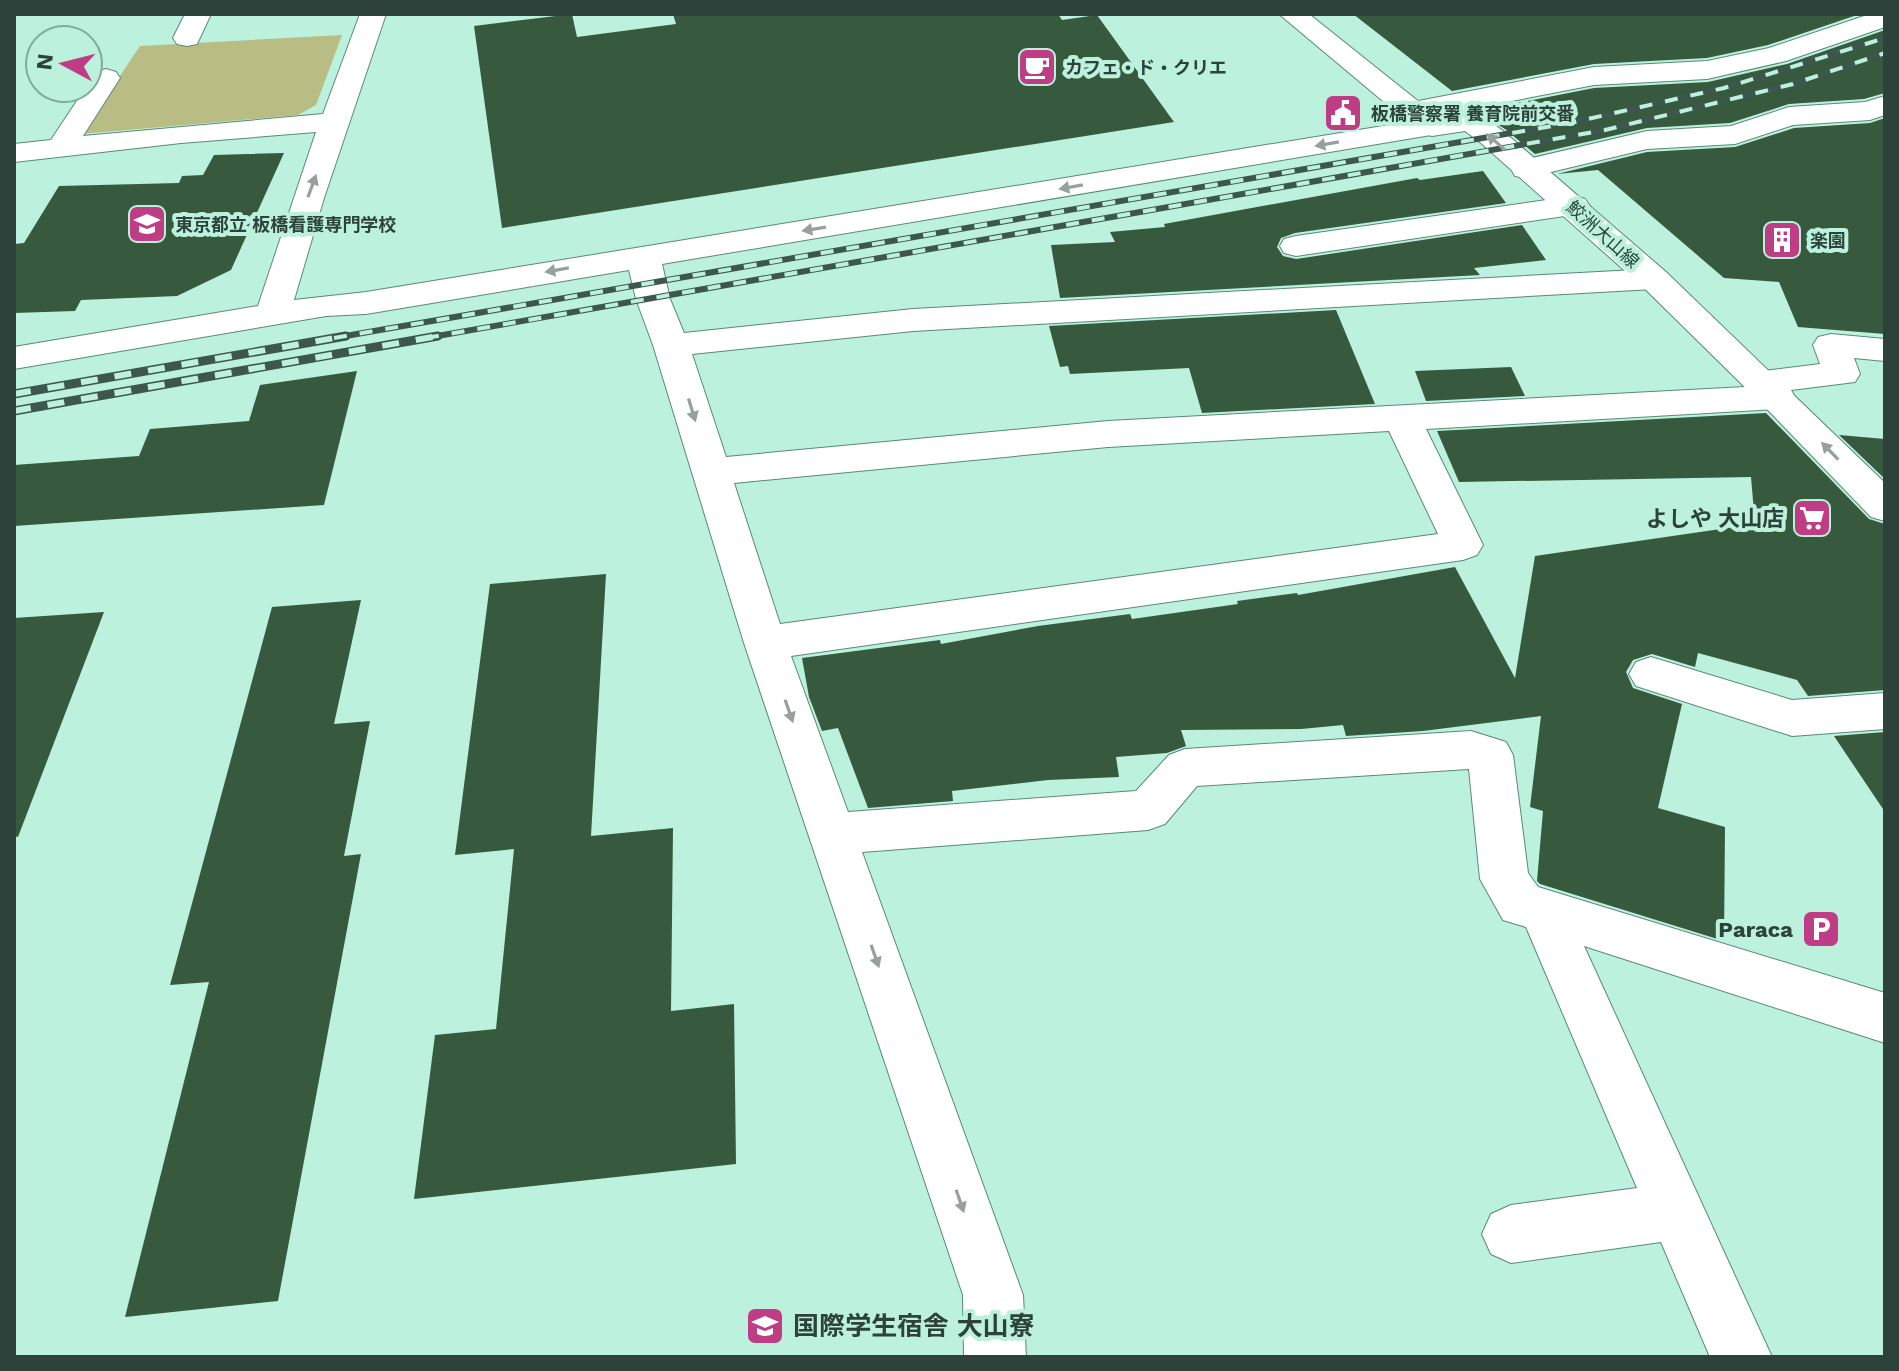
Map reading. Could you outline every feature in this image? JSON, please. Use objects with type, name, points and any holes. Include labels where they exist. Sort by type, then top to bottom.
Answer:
[{"type":"street","points":[[273,314],[308,198],[373,14]]},
{"type":"street","points":[[1292,14],[1422,119]]},
{"type":"street","points":[[14,358],[643,256],[1422,119],[1594,76],[1707,70],[1776,55],[1885,18]]},
{"type":"street","points":[[59,150],[106,78]]},
{"type":"street","points":[[1526,169],[1647,140],[1735,135],[1789,116],[1870,111],[1885,105]]},
{"type":"street","name":"鮫洲大山線","points":[[1422,119],[1471,121],[1574,206],[1769,389],[1885,507]]},
{"type":"street","points":[[14,153],[181,134],[335,122]]},
{"type":"street","points":[[1296,246],[1574,206]]},
{"type":"street","points":[[643,256],[653,299],[671,345],[765,643],[993,1295],[995,1357]]},
{"type":"street","points":[[671,345],[913,320],[1654,279]]},
{"type":"street","points":[[711,472],[1108,434],[1402,418],[1769,389],[1842,374],[1831,345],[1885,350]]},
{"type":"street","points":[[765,643],[1463,545],[1402,418]]},
{"type":"street","points":[[1651,674],[1792,718],[1885,711]]},
{"type":"street","points":[[832,834],[1148,810],[1185,768],[1471,750],[1490,755],[1504,879],[1521,904],[1885,1018]]},
{"type":"street","points":[[1543,910],[1741,1357]]},
{"type":"street","points":[[1511,1234],[1676,1211]]},
{"type":"green space","points":[[342,35],[316,105],[298,115],[81,134],[140,46]]},
{"type":"building","points":[[572,14],[577,37],[676,24],[673,14],[1058,14],[1062,20],[1097,15],[1174,122],[502,228],[474,26]]},
{"type":"building","points":[[1353,14],[1860,14],[1768,45],[1707,58],[1594,64],[1452,91]]},
{"type":"building","points":[[1885,30],[1885,93],[1864,99],[1789,104],[1730,123],[1647,128],[1535,154],[1477,111],[1594,88],[1708,82],[1787,64]]},
{"type":"building","points":[[1885,118],[1885,334],[1798,327],[1779,282],[1724,278],[1598,170],[1557,174],[1647,152],[1735,147],[1794,128],[1870,123]]},
{"type":"building","name":"東京都立 板橋看護専門学校","points":[[284,153],[231,270],[177,296],[81,300],[75,311],[14,313],[14,244],[24,243],[59,186],[179,183],[182,176],[203,175],[214,155]]},
{"type":"building","points":[[1483,171],[1506,203],[1295,233],[1281,238],[1277,247],[1283,256],[1296,259],[1522,225],[1546,260],[1474,268],[1480,275],[1060,298],[1051,245],[1115,242],[1110,232],[1165,227],[1164,224],[1417,178]]},
{"type":"building","points":[[1336,310],[1375,404],[1202,413],[1189,368],[1070,374],[1068,366],[1060,367],[1049,326]]},
{"type":"building","points":[[1511,367],[1525,396],[1426,401],[1415,371]]},
{"type":"building","points":[[357,371],[324,505],[14,526],[14,465],[139,456],[150,429],[249,421],[260,385]]},
{"type":"building","points":[[1766,413],[1869,519],[1885,524],[1885,690],[1808,696],[1797,680],[1698,653],[1695,667],[1652,654],[1633,660],[1626,672],[1633,688],[1682,704],[1658,808],[1725,827],[1724,941],[1537,881],[1543,811],[1530,807],[1541,716],[1423,731],[1346,736],[1343,725],[1301,729],[1181,730],[1186,746],[1167,753],[1116,757],[1119,777],[1048,780],[952,791],[953,801],[868,808],[838,728],[822,731],[809,697],[802,658],[940,640],[941,644],[1038,626],[1130,614],[1132,619],[1238,604],[1237,601],[1298,595],[1455,567],[1515,678],[1535,556],[1755,524],[1751,477],[1459,482],[1437,431]]},
{"type":"building","points":[[1839,435],[1885,439],[1885,479]]},
{"type":"building","points":[[606,574],[591,836],[673,828],[671,1011],[734,1004],[736,1164],[414,1199],[435,1035],[496,1029],[514,849],[455,855],[490,584]]},
{"type":"building","points":[[361,600],[334,724],[370,721],[344,856],[361,854],[278,1301],[125,1317],[209,982],[170,985],[272,607]]},
{"type":"building","points":[[104,612],[18,837],[14,836],[14,618]]},
{"type":"building","points":[[1885,732],[1885,812],[1834,736]]},
{"type":"railway","points":[[334,338],[1575,122],[1724,88],[1885,38]]},
{"type":"railway","points":[[426,338],[1605,130],[1793,84],[1885,53]]},
{"type":"railway","points":[[14,394],[346,336]]},
{"type":"railway","points":[[14,411],[438,336]]},
{"type":"place","name":"カフェ・ド・クリエ","points":[[1037,67]]},
{"type":"place","name":"板橋警察署 養育院前交番","points":[[1343,113]]},
{"type":"place","name":"東京都立 板橋看護専門学校","points":[[147,224]]},
{"type":"place","name":"楽園","points":[[1782,240]]},
{"type":"place","name":"よしや 大山店","points":[[1812,518]]},
{"type":"place","name":"Paraca","points":[[1821,929]]},
{"type":"place","name":"国際学生宿舎 大山寮","points":[[765,1326]]}]
